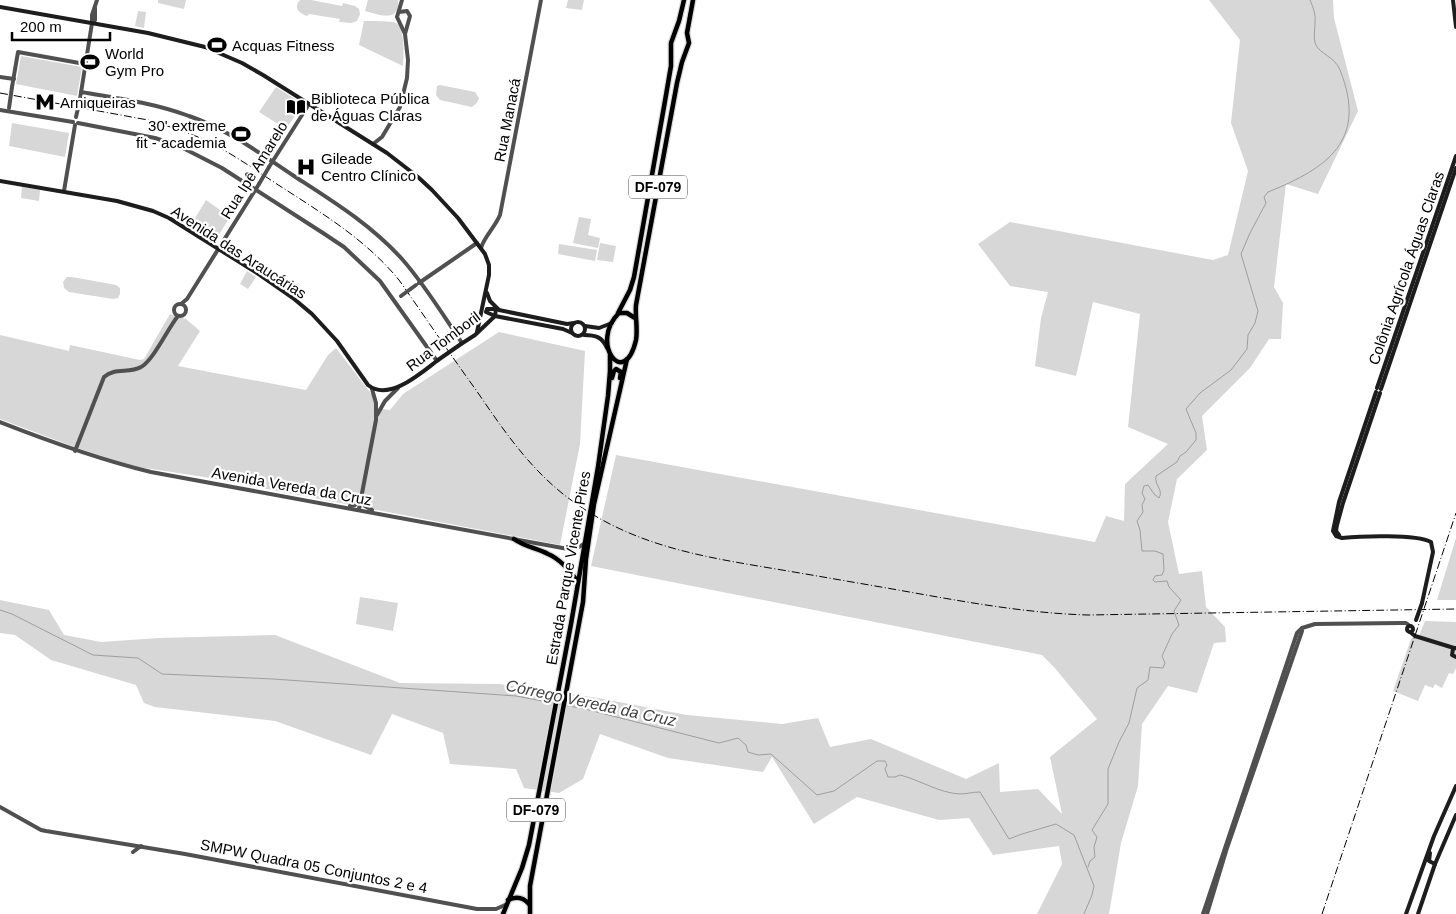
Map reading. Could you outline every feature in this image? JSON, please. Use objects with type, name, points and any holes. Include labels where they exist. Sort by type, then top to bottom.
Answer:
[{"type":"main road","name":"DF-079","points":[[610,355],[608,336],[612,322],[630,290],[634,277],[666,101],[671,56],[670,43],[676,32],[684,0]]},
{"type":"main road","name":"DF-079","points":[[627,359],[632,352],[637,337],[634,318],[672,110],[684,56],[689,43],[687,32],[693,0]]},
{"type":"main road","points":[[1452,0],[1456,27]]},
{"type":"main road","points":[[0,7],[153,34],[205,47],[249,67],[373,144],[418,177],[453,213],[481,248],[489,265],[486,291],[482,304],[481,322],[477,332]]},
{"type":"main road","points":[[676,32],[683,30],[687,32]]},
{"type":"main road","points":[[671,56],[678,59],[684,56]]},
{"type":"main road","name":"Colônia Agrícola Águas Claras","points":[[1411,628],[1422,603],[1433,552],[1431,542],[1422,539],[1403,538],[1340,538],[1333,531],[1339,502],[1431,238],[1456,156]]},
{"type":"main road","name":"Colônia Agrícola Águas Claras","points":[[1433,231],[1456,168]]},
{"type":"main road","name":"Avenida das Araucárias","points":[[0,181],[117,201],[153,211],[169,218],[272,283],[312,314],[337,341],[372,389]]},
{"type":"main road","points":[[486,291],[490,301],[496,308],[505,312],[566,324],[580,322],[585,326],[599,328],[612,322]]},
{"type":"main road","points":[[496,308],[487,309],[486,312],[495,316],[563,329],[578,337],[584,334],[598,336],[608,349]]},
{"type":"main road","name":"Rua Tomboril","points":[[372,389],[398,388],[477,332],[495,316],[496,308]]},
{"type":"main road","points":[[617,314],[628,313],[634,318]]},
{"type":"main road","points":[[572,334],[574,323]]},
{"type":"main road","points":[[584,334],[585,326]]},
{"type":"main road","points":[[610,355],[614,360],[620,362],[627,359]]},
{"type":"main road","name":"Estrada Parque Vicente Pires","points":[[508,900],[522,868],[529,844],[558,692],[598,466],[608,396],[610,355]]},
{"type":"main road","name":"Estrada Parque Vicente Pires","points":[[530,905],[530,886],[583,602],[586,559],[594,504],[627,359]]},
{"type":"main road","points":[[608,396],[614,370],[619,370],[621,375],[617,404]]},
{"type":"main road","points":[[514,539],[523,545],[551,555],[578,582]]},
{"type":"main road","points":[[1411,628],[1415,636],[1454,649],[1452,655],[1456,657]]},
{"type":"main road","points":[[1406,914],[1430,848],[1456,786]]},
{"type":"main road","points":[[1418,914],[1435,864],[1456,815]]},
{"type":"main road","points":[[1430,848],[1429,861],[1435,864]]},
{"type":"main road","points":[[508,900],[518,897],[526,900],[530,905]]},
{"type":"main road","name":"DF-079","points":[[503,914],[508,900]]},
{"type":"main road","name":"DF-079","points":[[530,905],[530,914]]},
{"type":"street","points":[[64,191],[97,0]]},
{"type":"street","points":[[402,0],[410,16],[405,34]]},
{"type":"street","points":[[373,144],[382,137],[400,107],[407,78],[408,60],[405,34],[397,17],[402,0]]},
{"type":"street","name":"Rua Manacá","points":[[481,248],[500,215],[542,0]]},
{"type":"street","points":[[399,12],[407,11]]},
{"type":"street","points":[[401,23],[408,22]]},
{"type":"street","points":[[9,109],[18,52],[85,64]]},
{"type":"street","points":[[0,77],[14,79]]},
{"type":"street","points":[[81,92],[136,101],[189,116],[239,140],[273,162],[364,222],[403,260],[462,343]]},
{"type":"street","name":"Rua Ipê Amarelo","points":[[181,304],[187,298],[309,104]]},
{"type":"street","points":[[0,110],[9,109],[76,121],[155,138],[201,156],[344,247],[380,281],[438,360]]},
{"type":"street","points":[[380,149],[382,137]]},
{"type":"street","points":[[394,301],[476,242],[484,240]]},
{"type":"street","name":"Rua Ipê Amarelo","points":[[185,307],[187,298]]},
{"type":"street","points":[[181,304],[185,307],[186,313],[183,316],[177,315],[174,308],[181,304]]},
{"type":"street","points":[[77,447],[104,377],[112,371],[135,370],[146,364],[177,315]]},
{"type":"street","name":"Rua Tomboril","points":[[376,420],[385,400],[398,388]]},
{"type":"street","name":"Rua Tomboril","points":[[359,509],[376,420],[376,403],[372,389]]},
{"type":"street","points":[[0,422],[68,448],[77,447]]},
{"type":"street","points":[[68,448],[77,447]]},
{"type":"street","name":"Avenida Vereda da Cruz","points":[[77,447],[81,453],[152,472],[568,549],[577,548],[584,544]]},
{"type":"street","points":[[333,505],[353,506],[362,497],[367,508],[380,513]]},
{"type":"street","points":[[1203,914],[1297,633],[1305,627],[1315,624],[1401,623],[1411,628]]},
{"type":"street","points":[[1207,914],[1300,634],[1305,627]]},
{"type":"street","name":"SMPW Quadra 05 Conjuntos 2 e 4","points":[[0,807],[41,830],[141,846],[488,910],[499,909],[505,905]]},
{"type":"street","points":[[133,852],[141,846]]},
{"type":"street","name":"SMPW Quadra 05 Conjuntos 2 e 4","points":[[488,910],[494,914]]},
{"type":"shaded area","points":[[158,0],[186,0],[184,9],[158,3]]},
{"type":"shaded area","points":[[300,0],[311,0],[342,6],[343,3],[355,6],[359,9],[360,14],[357,21],[351,23],[339,22],[340,19],[309,14],[307,16],[297,8]]},
{"type":"shaded area","points":[[368,0],[398,0],[398,7],[392,15],[376,14],[365,11]]},
{"type":"shaded area","points":[[568,0],[584,0],[582,10],[566,8]]},
{"type":"shaded area","points":[[1209,0],[1333,0],[1334,18],[1358,111],[1318,194],[1286,184],[1274,287],[1283,303],[1281,339],[1269,339],[1250,368],[1202,416],[1207,450],[1177,479],[1168,522],[1179,574],[1202,571],[1206,607],[1225,627],[1226,642],[1214,643],[1197,693],[1168,686],[1142,724],[1138,786],[1121,843],[1109,914],[1037,914],[1062,864],[1059,846],[993,855],[969,818],[939,820],[857,797],[814,824],[772,757],[763,772],[668,758],[600,734],[583,779],[559,793],[524,788],[516,769],[450,764],[443,733],[392,714],[371,755],[275,721],[155,707],[144,703],[136,685],[51,660],[15,635],[0,633],[0,600],[49,610],[64,635],[101,642],[159,638],[275,635],[400,683],[499,684],[598,698],[687,715],[782,724],[818,718],[830,747],[871,739],[966,779],[999,763],[1000,792],[1038,789],[1062,814],[1050,757],[1097,719],[1042,655],[591,566],[616,455],[1095,542],[1106,516],[1124,521],[1125,484],[1168,444],[1128,427],[1140,314],[1093,302],[1076,376],[1035,366],[1041,318],[1048,292],[1010,286],[978,244],[1010,222],[1213,260],[1228,255],[1248,171],[1231,123],[1240,40]]},
{"type":"shaded area","points":[[138,11],[146,12],[144,28],[135,26]]},
{"type":"shaded area","points":[[364,21],[391,22],[399,26],[403,43],[403,66],[359,45]]},
{"type":"shaded area","points":[[21,56],[82,67],[77,96],[16,84]]},
{"type":"shaded area","points":[[437,86],[475,92],[479,98],[477,103],[472,107],[440,100],[436,95]]},
{"type":"shaded area","points":[[276,87],[303,104],[286,129],[259,112]]},
{"type":"shaded area","points":[[12,123],[69,133],[65,157],[9,146]]},
{"type":"shaded area","points":[[22,187],[40,190],[39,201],[21,198]]},
{"type":"shaded area","points":[[206,200],[230,217],[215,241],[191,225]]},
{"type":"shaded area","points":[[579,217],[591,219],[588,235],[600,238],[598,248],[573,243]]},
{"type":"shaded area","points":[[600,243],[616,246],[613,262],[597,260]]},
{"type":"shaded area","points":[[559,244],[597,250],[595,261],[558,254]]},
{"type":"shaded area","points":[[247,271],[256,277],[248,289],[240,284]]},
{"type":"shaded area","points":[[67,277],[116,285],[120,288],[120,294],[118,298],[113,299],[69,292],[64,288],[63,282]]},
{"type":"shaded area","points":[[170,314],[186,319],[200,331],[178,366],[306,390],[328,355],[336,348],[373,396],[375,408],[390,410],[403,394],[499,332],[585,351],[580,444],[560,545],[204,477],[132,466],[0,419],[0,335],[69,351],[70,345],[140,360],[144,359]]},
{"type":"shaded area","points":[[1456,538],[1456,600],[1437,600]]},
{"type":"shaded area","points":[[360,597],[398,603],[393,631],[356,624]]},
{"type":"shaded area","points":[[1425,621],[1456,622],[1456,668],[1453,674],[1449,673],[1442,688],[1435,684],[1433,688],[1425,685],[1418,701],[1393,691],[1411,639],[1413,637],[1418,638]]},
{"type":"waterway","points":[[1088,867],[1090,861],[1095,857],[1094,847],[1097,837],[1092,830],[1108,804],[1108,769],[1129,723],[1137,688],[1148,680],[1150,667],[1163,668],[1165,663],[1162,656],[1172,634],[1179,625],[1174,611],[1181,600],[1169,587],[1167,581],[1155,582],[1153,580],[1155,576],[1162,575],[1164,570],[1163,554],[1155,551],[1142,551],[1137,521],[1143,512],[1142,505],[1145,499],[1142,493],[1144,486],[1148,485],[1159,498],[1160,492],[1156,476],[1177,462],[1180,456],[1196,440],[1196,433],[1186,409],[1200,393],[1231,370],[1247,349],[1248,335],[1255,323],[1258,311],[1241,254],[1266,203],[1264,197],[1268,192],[1309,173],[1325,161],[1337,148],[1345,133],[1349,115],[1347,94],[1338,66],[1315,43],[1315,17],[1310,0]]},
{"type":"waterway","name":"Córrego Vereda da Cruz","points":[[0,610],[12,614],[93,655],[138,658],[162,674],[273,679],[516,696],[585,709],[719,743],[738,738],[746,745],[748,752],[758,755],[771,754],[817,795],[834,791],[877,761],[885,761],[888,777],[900,775],[952,793],[980,792],[1009,839],[1056,824],[1074,835],[1094,886],[1084,914]]},
{"type":"railway","points":[[0,93],[148,120],[191,134],[235,157],[330,219],[373,253],[399,280],[505,432],[538,471],[563,494],[588,511],[638,537],[665,546],[719,559],[959,601],[1062,614],[1456,609]]},
{"type":"railway","points":[[1322,914],[1456,513]]},
{"type":"place","name":"Acquas Fitness","points":[[217,45]]},
{"type":"place","name":"World Gym Pro","points":[[90,62]]},
{"type":"place","name":"Arniqueiras","points":[[45,102]]},
{"type":"place","name":"Biblioteca Pública de Águas Claras","points":[[296,107]]},
{"type":"place","name":"30' extreme fit - academia","points":[[241,134]]},
{"type":"place","name":"Gileade Centro Clínico","points":[[306,167]]}]
